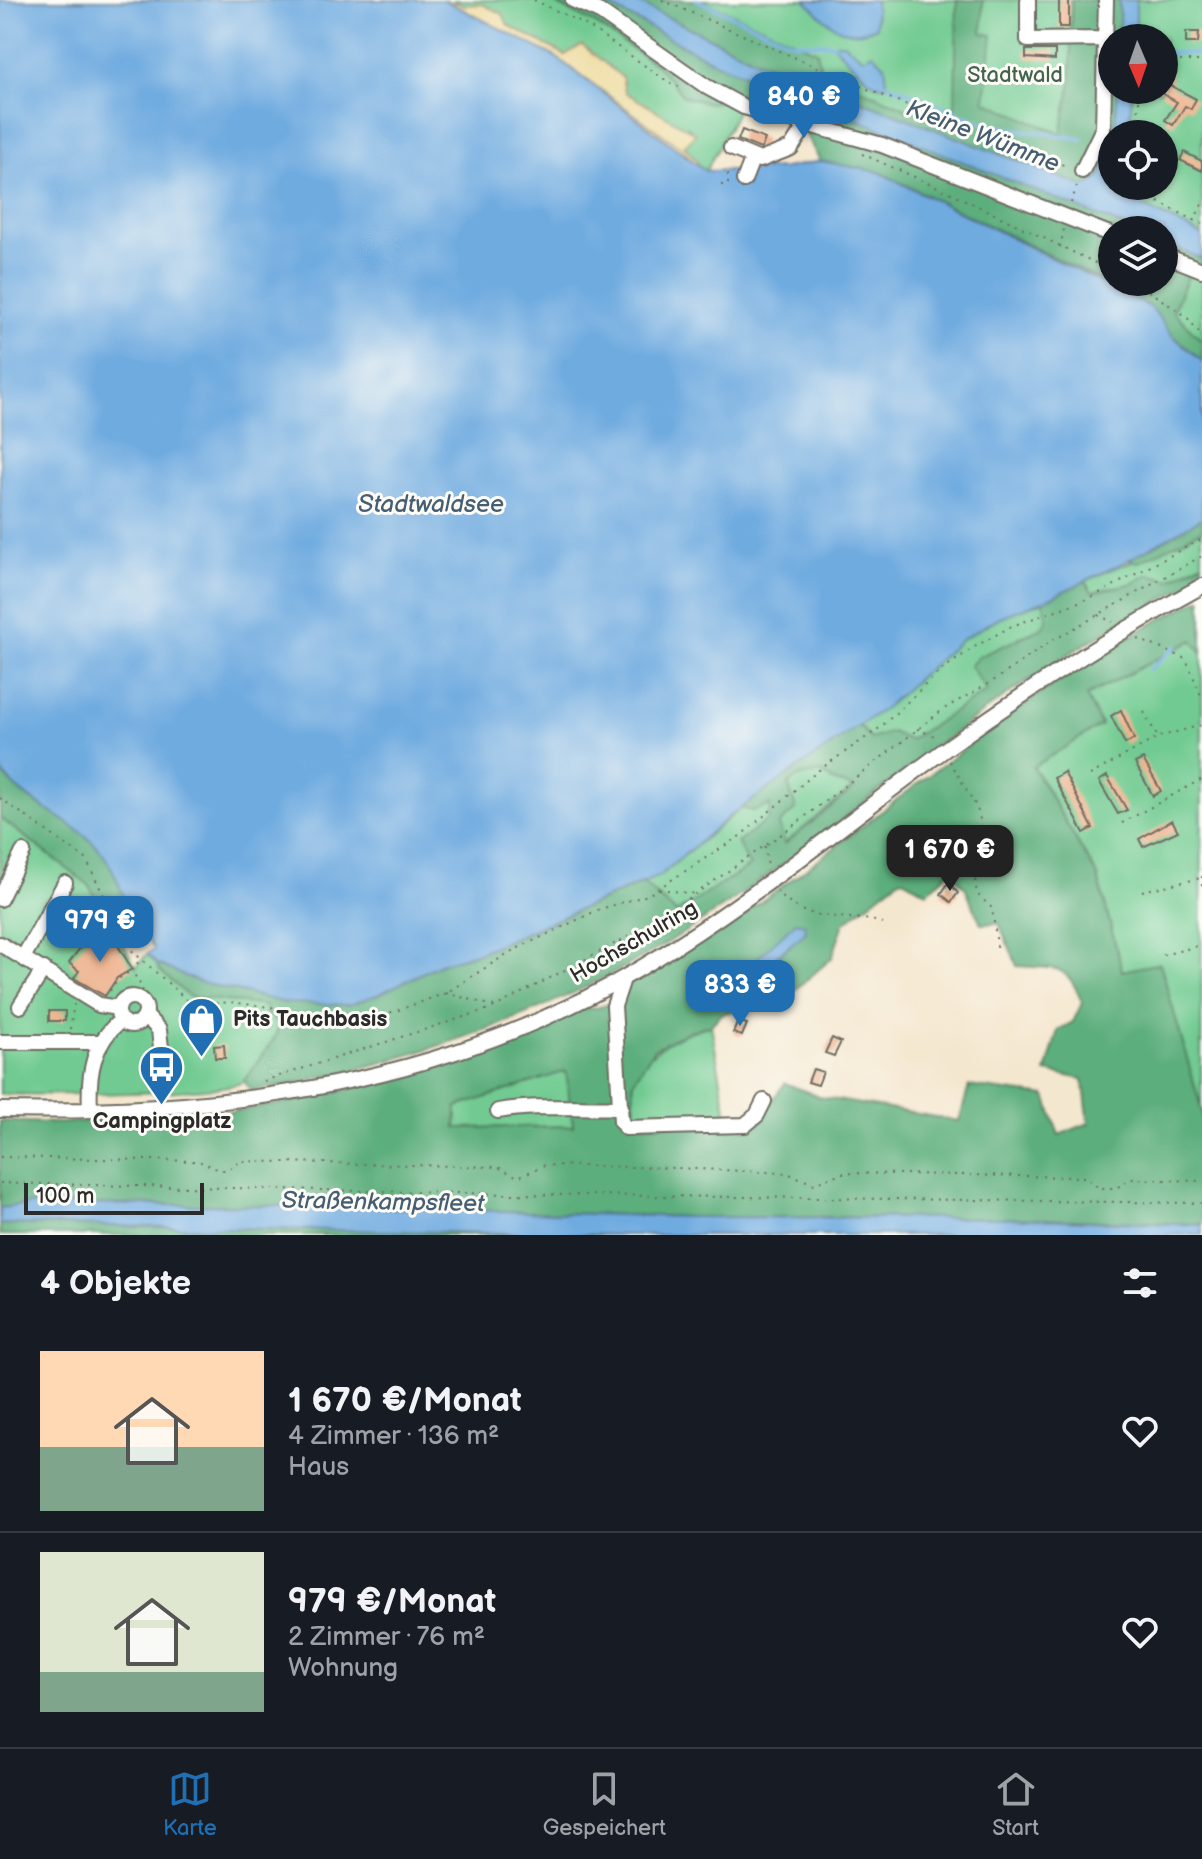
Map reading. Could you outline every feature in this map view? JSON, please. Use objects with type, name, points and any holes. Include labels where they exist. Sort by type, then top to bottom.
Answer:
[{"type":"street","points":[[573,0],[600,12],[707,87],[744,107],[808,122],[882,145],[1068,212],[1098,228]]},
{"type":"street","points":[[1028,0],[1028,40],[1098,39]]},
{"type":"street","points":[[1106,0],[1106,24]]},
{"type":"street","points":[[1080,176],[1103,128],[1104,104]]},
{"type":"street","points":[[731,148],[760,160],[791,148],[808,122]]},
{"type":"street","points":[[744,180],[753,157]]},
{"type":"street","points":[[1178,261],[1202,270]]},
{"type":"street","name":"Hochschulring","points":[[0,1110],[90,1110],[216,1103],[360,1080],[437,1060],[519,1029],[623,979],[771,882],[947,748],[1049,676],[1202,586]]},
{"type":"street","points":[[0,899],[23,852]]},
{"type":"street","points":[[24,956],[65,883]]},
{"type":"street","points":[[0,945],[24,956],[132,1024],[145,1015]]},
{"type":"street","points":[[20,1006],[44,969]]},
{"type":"street","points":[[623,979],[614,1006],[621,1122],[626,1128],[642,1130],[745,1125],[757,1115],[764,1101]]},
{"type":"street","points":[[588,995],[614,1006]]},
{"type":"street","points":[[90,1110],[88,1082],[100,1042],[114,1011],[123,1000],[138,998],[145,1006],[145,1015],[159,1030],[161,1048]]},
{"type":"street","points":[[0,1042],[100,1042]]},
{"type":"street","points":[[498,1111],[533,1105],[564,1110],[621,1107]]},
{"type":"path","points":[[534,0],[588,26],[674,86],[707,87]]},
{"type":"path","points":[[662,0],[879,94],[1080,176],[1060,247]]},
{"type":"path","points":[[1178,61],[1202,61]]},
{"type":"path","points":[[849,149],[949,192],[1098,265]]},
{"type":"path","points":[[721,185],[728,185],[728,170]]},
{"type":"path","points":[[1155,200],[1202,224]]},
{"type":"path","points":[[1194,221],[1202,204]]},
{"type":"path","points":[[1156,296],[1186,316],[1202,336]]},
{"type":"path","points":[[0,798],[86,859],[118,930],[140,961],[189,1002],[204,1005],[230,1002],[287,1012],[369,1017],[446,993],[510,952],[600,909],[658,889],[758,822],[819,770],[881,727],[940,671],[976,646],[1012,626],[1090,598],[1202,539]]},
{"type":"path","points":[[256,1084],[320,1066],[495,1007],[621,940],[697,894],[765,846],[916,729],[1050,642],[1202,556]]},
{"type":"path","points":[[1168,653],[1186,659],[1202,698]]},
{"type":"path","points":[[1144,712],[1158,737]]},
{"type":"path","points":[[1090,775],[1158,737],[1202,725]]},
{"type":"path","points":[[916,729],[942,738],[951,765],[977,808],[981,823],[972,860],[977,894],[992,908],[998,952]]},
{"type":"path","points":[[1122,823],[1202,779]]},
{"type":"path","points":[[1202,836],[1202,889]]},
{"type":"path","points":[[765,846],[771,882],[792,908],[819,916],[870,918],[886,924]]},
{"type":"path","points":[[1142,891],[1201,878]]},
{"type":"path","points":[[658,889],[697,894]]},
{"type":"path","points":[[621,940],[623,979]]},
{"type":"path","points":[[1163,955],[1202,944]]},
{"type":"path","points":[[114,1011],[118,979],[132,971],[140,961]]},
{"type":"path","points":[[132,971],[143,989],[138,998]]},
{"type":"path","points":[[70,1042],[71,1010],[78,992]]},
{"type":"path","points":[[446,993],[495,1007]]},
{"type":"path","points":[[0,1157],[198,1161],[218,1172],[231,1170],[240,1161],[498,1167],[518,1177],[545,1165],[692,1168],[787,1173],[814,1184],[841,1173],[1085,1177],[1099,1188],[1116,1188],[1131,1179],[1202,1181]]},
{"type":"path","points":[[0,1183],[507,1194],[1202,1203]]},
{"type":"green space","points":[[452,0],[548,0],[594,23],[658,66],[684,97],[743,100],[706,171],[697,166],[698,162],[684,146],[695,135],[688,127],[680,128],[565,55],[508,25],[482,4],[464,5]]},
{"type":"green space","points":[[548,0],[598,0],[714,62],[1098,216],[1098,279],[879,172],[820,161],[806,135],[812,119],[739,99],[709,103],[684,97],[658,66],[594,23]]},
{"type":"green space","points":[[632,0],[701,0],[817,51],[821,72],[951,127],[955,108],[957,0],[983,0],[982,33],[992,35],[985,101],[1061,134],[1071,84],[1071,0],[1119,0],[1120,24],[1098,24],[1098,104],[1117,104],[1116,120],[1098,120],[1098,178],[1085,187],[760,62]]},
{"type":"green space","name":"Stadtwald","points":[[642,0],[1090,0],[1080,182]]},
{"type":"green space","points":[[1136,0],[1202,0],[1202,235],[1178,224],[1178,216],[1161,216],[1132,200],[1178,200],[1178,120],[1130,120],[1131,104],[1178,104],[1178,24],[1136,24]]},
{"type":"green space","points":[[1178,249],[1202,259],[1202,273],[1191,269],[1173,311],[1202,341],[1202,361],[1171,334],[1152,308],[1130,296],[1178,296]]},
{"type":"green space","points":[[1191,269],[1202,273],[1202,341],[1173,312]]},
{"type":"green space","points":[[1202,518],[1202,530],[1139,562],[1128,560]]},
{"type":"green space","points":[[1202,530],[1202,562],[1169,580],[1149,574],[1131,584],[1091,592],[1085,581],[1172,545]]},
{"type":"green space","points":[[1202,563],[1202,578],[1038,674],[948,738],[797,854],[680,935],[580,990],[473,1034],[363,1067],[251,1091],[244,1081],[276,1036],[279,1024],[265,1013],[266,1006],[188,996],[158,969],[157,964],[199,982],[287,1003],[379,994],[442,963],[480,952],[643,883],[676,913],[750,866],[737,843],[769,819],[770,805],[753,811],[741,808],[859,725],[871,739],[892,732],[909,740],[987,691],[970,666],[978,657],[1042,628],[1047,619],[1043,601],[1085,581],[1092,592],[1131,584],[1149,574],[1169,580]],"holes":[[[821,772],[833,781],[854,788],[785,844],[779,824],[796,809],[788,784],[798,777]]]},
{"type":"green space","points":[[1202,598],[1202,653],[1193,640],[1086,696],[1101,725],[1033,767],[1098,877],[1122,971],[1160,963],[1202,1111],[1202,1224],[1005,1218],[689,1217],[336,1206],[33,1204],[0,1208],[0,1121],[60,1123],[128,1118],[129,1123],[167,1123],[169,1119],[223,1113],[329,1094],[431,1066],[532,1030],[581,1008],[611,1003],[632,982],[756,905],[1027,702],[1142,630]],"holes":[[[950,871],[965,887],[981,924],[999,923],[1017,966],[1059,970],[1071,980],[1082,1003],[1073,1022],[1058,1030],[1046,1072],[1083,1079],[1089,1123],[1059,1135],[1046,1096],[969,1086],[959,1121],[820,1097],[785,1083],[765,1110],[743,1121],[643,1125],[635,1118],[633,1082],[654,1049],[689,1031],[711,1025],[721,1014],[786,998],[832,958],[844,923],[901,878],[927,892]],[[796,922],[790,946],[741,988]],[[566,1071],[573,1126],[456,1128],[457,1107]]]},
{"type":"green space","points":[[1043,601],[1047,619],[1042,629],[1017,638],[987,691],[909,741],[871,739],[859,725],[961,640],[1000,617]]},
{"type":"green space","points":[[1193,640],[1202,653],[1201,1111],[1160,964],[1122,971],[1098,877],[1033,766],[1101,725],[1086,696]]},
{"type":"green space","points":[[0,769],[18,789],[77,829],[97,847],[117,878],[134,925],[111,928],[89,885],[0,818]]},
{"type":"green space","points":[[821,772],[833,781],[854,787],[784,844],[779,824],[796,809],[788,785],[798,777]]},
{"type":"green space","points":[[770,804],[770,819],[745,855],[750,866],[676,913],[643,883],[661,875],[741,808],[753,811]]},
{"type":"green space","points":[[0,818],[89,885],[136,967],[147,954],[188,996],[266,1006],[265,1013],[279,1024],[265,1054],[249,1077],[229,1086],[203,1089],[0,1094]]},
{"type":"green space","points":[[711,1025],[728,1120],[644,1126],[635,1118],[634,1083],[641,1068],[666,1043]]},
{"type":"green space","points":[[567,1070],[574,1126],[456,1129],[457,1107]]},
{"type":"green space","points":[[0,1224],[615,1235],[0,1235]]},
{"type":"sand","points":[[444,0],[464,5],[482,4],[503,14],[508,25],[565,55],[582,45],[622,77],[625,92],[696,134],[684,146],[698,162],[697,166],[681,148],[556,57]]},
{"type":"water","name":"Stadtwaldsee","points":[[0,0],[444,0],[556,57],[706,171],[784,168],[820,161],[879,172],[1098,281],[1098,296],[1128,296],[1152,308],[1171,334],[1202,361],[1202,518],[1119,565],[1043,601],[1000,617],[961,640],[886,707],[731,815],[661,875],[480,952],[442,963],[349,1005],[287,1003],[199,982],[157,964],[147,954],[154,949],[138,924],[134,925],[117,878],[97,847],[77,829],[18,789],[0,769]]},
{"type":"water","points":[[598,0],[632,0],[760,62],[1085,187],[1098,180],[1098,200],[1131,200],[1163,216],[1098,216],[714,62]]},
{"type":"water","points":[[805,0],[875,0],[876,27],[865,31],[845,31],[828,22]]},
{"type":"water","points":[[1119,0],[1136,0],[1136,24],[1120,24]]},
{"type":"water","points":[[831,43],[843,43],[864,58],[872,53],[885,65],[887,84],[880,86],[867,78]]},
{"type":"water","points":[[1117,104],[1131,104],[1130,120],[1115,120]]},
{"type":"water","points":[[1178,223],[1202,235],[1202,259],[1178,249]]},
{"type":"water","points":[[796,922],[805,924],[806,932],[735,990],[733,981]]},
{"type":"water","points":[[33,1204],[336,1206],[689,1217],[1005,1218],[1202,1225],[1202,1235],[615,1235],[0,1224],[0,1208]]},
{"type":"building","points":[[1059,0],[1069,0],[1069,27],[1059,27]]},
{"type":"building","points":[[1186,32],[1199,32],[1198,43],[1186,43]]},
{"type":"building","points":[[1026,50],[1055,50],[1055,60],[1026,58]]},
{"type":"building","points":[[1178,90],[1196,99],[1191,109],[1185,106],[1176,120],[1165,120],[1178,104]]},
{"type":"building","points":[[742,130],[765,139],[761,149],[738,140]]},
{"type":"building","points":[[1184,152],[1202,161],[1202,171],[1180,160]]},
{"type":"building","points":[[1121,710],[1134,739],[1125,744],[1111,716]]},
{"type":"building","points":[[1143,759],[1161,791],[1153,796],[1135,763]]},
{"type":"building","points":[[1064,772],[1093,828],[1084,833],[1054,778]]},
{"type":"building","points":[[1107,776],[1127,810],[1118,814],[1099,781]]},
{"type":"building","points":[[1172,820],[1178,831],[1143,847],[1139,839]]},
{"type":"building","points":[[949,882],[958,893],[951,902],[941,894]]},
{"type":"building","points":[[91,933],[106,944],[114,939],[132,969],[117,978],[105,996],[74,978],[79,971],[69,963]]},
{"type":"building","points":[[49,1011],[65,1011],[65,1021],[49,1021]]},
{"type":"building","points":[[738,1021],[747,1024],[742,1036],[733,1033]]},
{"type":"building","points":[[832,1038],[841,1042],[834,1056],[825,1053]]},
{"type":"building","points":[[224,1045],[225,1058],[215,1058],[214,1046]]},
{"type":"building","points":[[813,1069],[823,1072],[818,1085],[808,1082]]},
{"type":"waterway","points":[[697,0],[792,42],[834,44]]},
{"type":"waterway","points":[[1178,53],[1202,54]]},
{"type":"waterway","name":"Kleine Wümme","points":[[883,82],[988,125],[1082,139]]},
{"type":"waterway","points":[[1150,669],[1177,646]]},
{"type":"place","name":"Pits Tauchbasis","points":[[202,1058]]},
{"type":"place","name":"Campingplatz","points":[[162,1107]]},
{"type":"water label","name":"Straßenkampsfleet","points":[[383,1202]]}]
